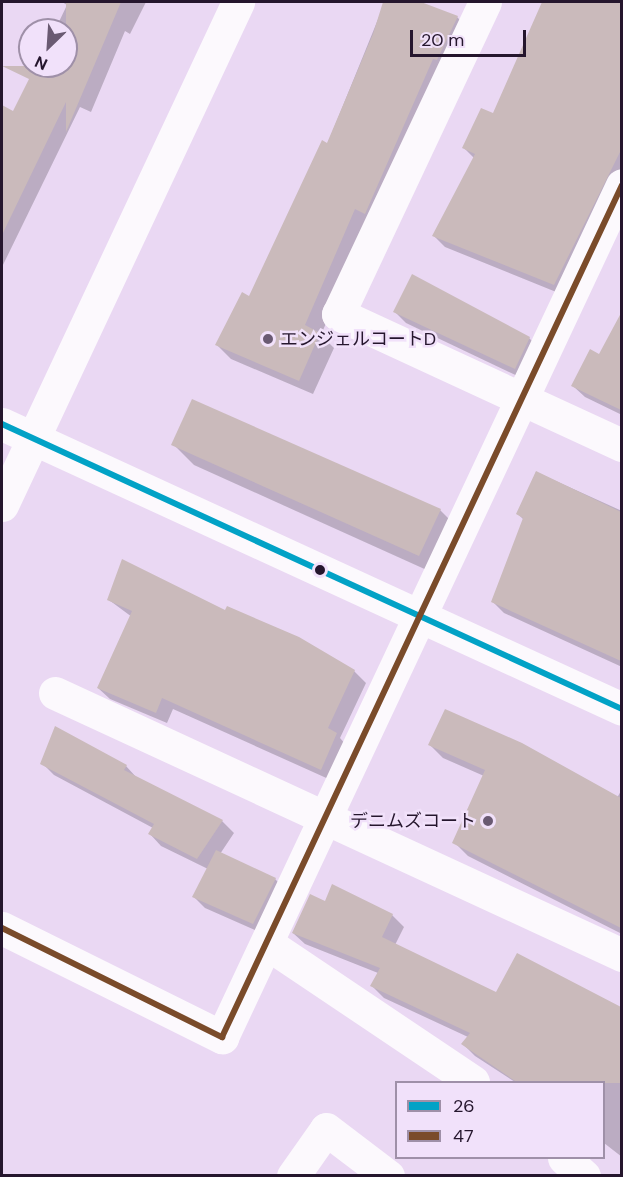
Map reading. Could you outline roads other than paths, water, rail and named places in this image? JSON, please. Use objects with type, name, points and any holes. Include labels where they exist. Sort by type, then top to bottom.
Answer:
[{"type":"street","points":[[2,505],[238,2]]},
{"type":"street","points":[[485,2],[338,314],[621,445]]},
{"type":"street","points":[[2,928],[222,1037],[419,614],[618,202]]},
{"type":"street","points":[[2,424],[419,614],[621,710]]},
{"type":"street","points":[[55,693],[326,816],[621,955]]},
{"type":"street","points":[[267,944],[470,1081]]},
{"type":"street","points":[[293,1176],[326,1129],[388,1176]]},
{"type":"street","points":[[565,1159],[584,1176]]},
{"type":"place","name":"エンジェルコートD","points":[[268,339]]},
{"type":"place","name":"デニムズコート","points":[[488,821]]}]
